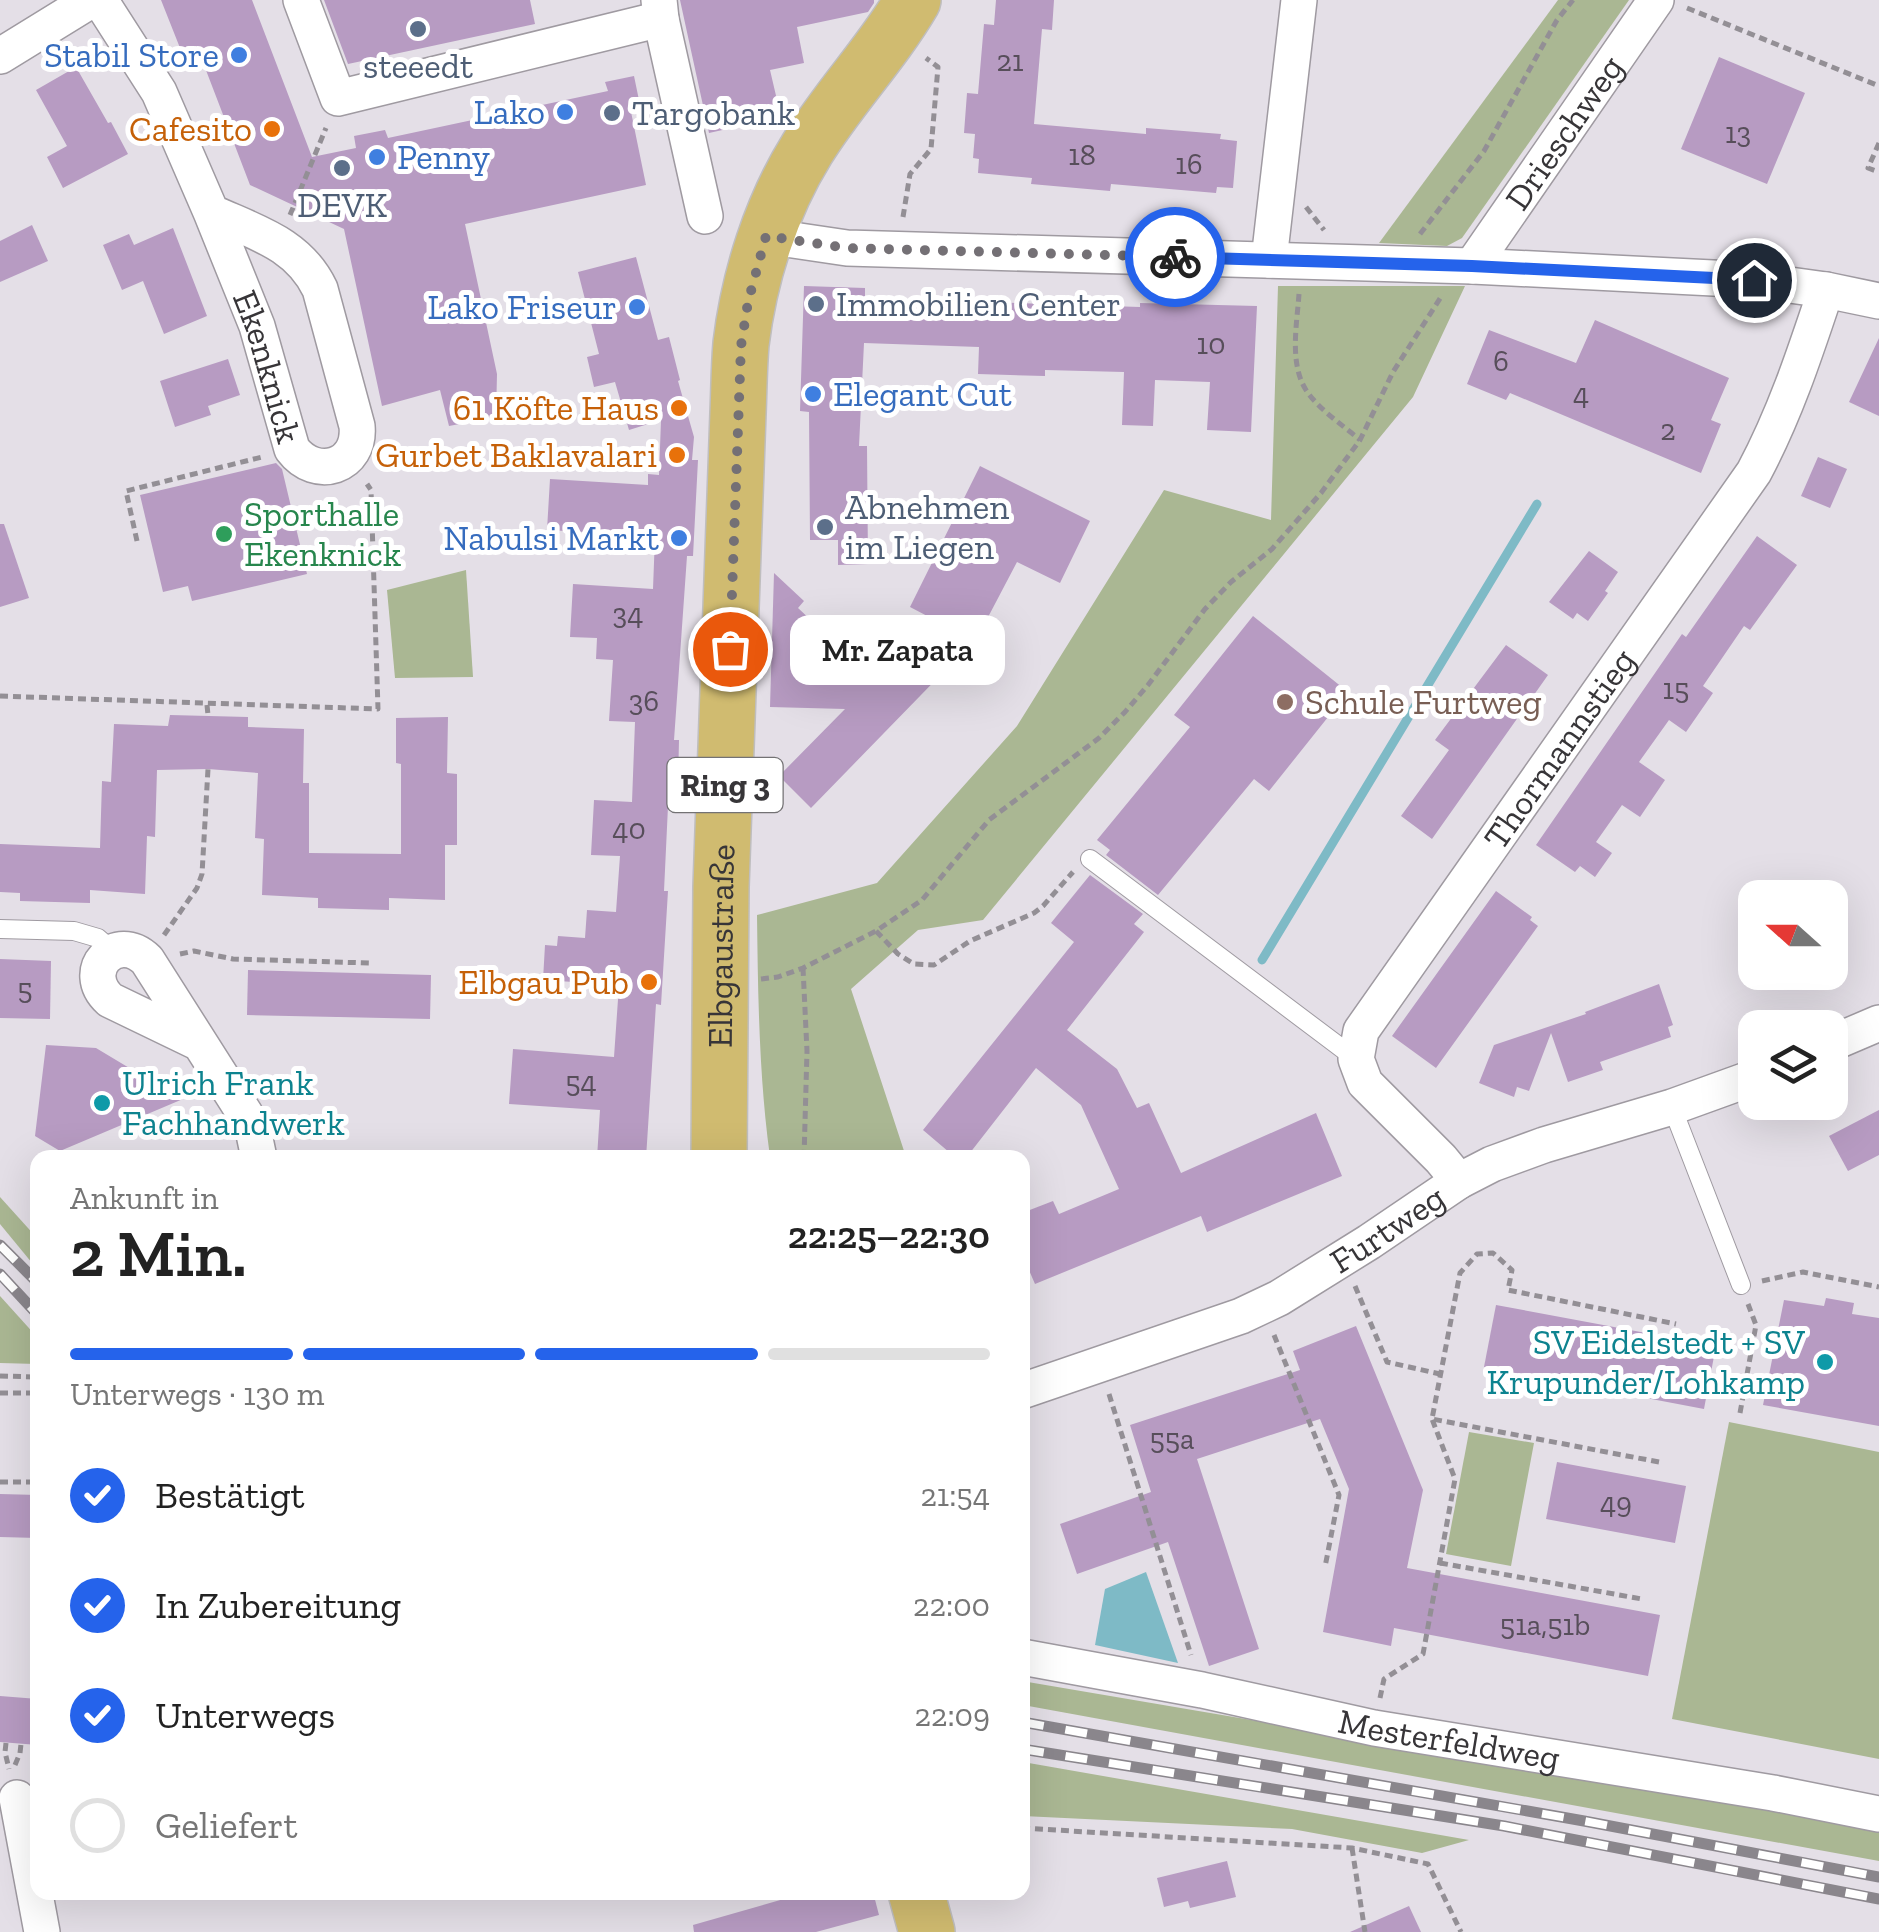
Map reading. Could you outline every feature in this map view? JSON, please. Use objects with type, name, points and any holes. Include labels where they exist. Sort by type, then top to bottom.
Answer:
[{"type":"main road","name":"Elbgaustraße","points":[[718,1150],[721,887],[741,346],[748,302],[766,236],[805,152],[913,0]]},
{"type":"main road","points":[[918,1900],[927,1932]]},
{"type":"street","points":[[0,56],[91,0]]},
{"type":"street","name":"Ekenknick","points":[[100,0],[159,92],[257,326],[292,449],[309,465],[335,466],[356,445],[358,426],[320,289],[304,263],[279,244],[210,212]]},
{"type":"street","points":[[301,0],[338,98],[660,10],[705,216]]},
{"type":"street","points":[[1286,261],[1279,176],[1299,0]]},
{"type":"street","name":"Drieschweg","points":[[1472,266],[1670,4]]},
{"type":"street","points":[[766,236],[847,248],[1472,266],[1754,280],[1879,301]]},
{"type":"street","name":"Thormannstieg","points":[[1356,1059],[1361,1031],[1368,1018],[1754,472],[1793,390],[1826,290]]},
{"type":"street","points":[[198,1042],[110,1000],[97,975],[100,963],[113,951],[130,950],[147,960],[245,1114],[256,1150]]},
{"type":"street","points":[[1848,1036],[1879,1023]]},
{"type":"street","points":[[1356,1059],[1374,1094],[1441,1158],[1459,1181]]},
{"type":"street","name":"Furtweg","points":[[1030,1387],[1241,1316],[1279,1298],[1459,1181],[1492,1164],[1738,1083]]},
{"type":"street","name":"Mesterfeldweg","points":[[1030,1658],[1202,1690],[1374,1728],[1879,1814]]},
{"type":"street","points":[[16,1791],[30,1867]]},
{"type":"street","points":[[36,1900],[42,1932]]},
{"type":"lane","points":[[1090,858],[1356,1059]]},
{"type":"lane","points":[[0,929],[74,932],[98,938],[113,951]]},
{"type":"lane","points":[[1672,1107],[1741,1285]]},
{"type":"path","points":[[1397,264],[1484,151],[1557,20],[1573,0]]},
{"type":"path","points":[[1670,4],[1879,86]]},
{"type":"path","points":[[898,249],[910,174],[931,148],[938,68],[922,55]]},
{"type":"path","points":[[279,244],[338,98]]},
{"type":"path","points":[[1879,143],[1868,168],[1879,172]]},
{"type":"path","points":[[1279,176],[1352,262]]},
{"type":"path","points":[[1286,261],[1300,378],[1316,402],[1360,440]]},
{"type":"path","points":[[748,980],[778,977],[803,968],[876,931],[922,900],[989,820],[1099,738],[1148,685],[1205,609],[1272,549],[1321,493],[1360,440],[1393,372],[1439,300],[1472,266]]},
{"type":"path","points":[[137,541],[126,491],[292,449]]},
{"type":"path","points":[[0,696],[378,709],[372,490],[348,457]]},
{"type":"path","points":[[206,704],[208,716]]},
{"type":"path","points":[[158,944],[202,874],[208,770]]},
{"type":"path","points":[[876,931],[914,964],[934,965],[970,941],[1034,913],[1081,862],[1090,858]]},
{"type":"path","points":[[169,960],[194,950],[233,959],[369,963]]},
{"type":"path","points":[[803,968],[807,1051],[804,1150]]},
{"type":"path","points":[[1374,1728],[1384,1679],[1423,1654],[1455,1480],[1432,1420],[1460,1272],[1477,1254],[1493,1253],[1512,1270],[1508,1290],[1676,1324]]},
{"type":"path","points":[[1740,1412],[1756,1325],[1741,1285],[1803,1272],[1879,1286]]},
{"type":"path","points":[[1354,1283],[1387,1362],[1440,1374]]},
{"type":"path","points":[[1274,1335],[1339,1495],[1325,1567]]},
{"type":"path","points":[[0,1376],[30,1377]]},
{"type":"path","points":[[1108,1391],[1202,1690]]},
{"type":"path","points":[[0,1392],[30,1394]]},
{"type":"path","points":[[1432,1420],[1659,1462]]},
{"type":"path","points":[[0,1482],[30,1482]]},
{"type":"path","points":[[1440,1563],[1642,1599]]},
{"type":"path","points":[[6,1742],[16,1791]]},
{"type":"path","points":[[20,1753],[21,1744]]},
{"type":"path","points":[[1030,1828],[1352,1848],[1428,1864],[1461,1932]]},
{"type":"path","points":[[1352,1848],[1364,1932]]},
{"type":"green space","points":[[1558,0],[1629,0],[1462,238],[1447,246],[1379,243]]},
{"type":"green space","points":[[1278,286],[1465,286],[1413,397],[983,920],[918,930],[851,989],[904,1150],[769,1150],[761,1067],[757,915],[877,883],[1017,726],[1164,490],[1271,520]]},
{"type":"green space","points":[[466,570],[473,677],[395,678],[387,590]]},
{"type":"green space","points":[[0,1197],[30,1230],[30,1260],[0,1224]]},
{"type":"green space","points":[[0,1296],[30,1329],[30,1364],[0,1363]]},
{"type":"green space","points":[[1729,1422],[1879,1452],[1879,1759],[1672,1719]]},
{"type":"green space","points":[[1469,1432],[1534,1443],[1511,1566],[1446,1554]]},
{"type":"green space","points":[[1030,1682],[1879,1827],[1879,1861],[1030,1706]]},
{"type":"green space","points":[[1030,1763],[1469,1840],[1422,1853],[1292,1829],[1030,1816]]},
{"type":"water","points":[[1146,1572],[1178,1663],[1095,1645],[1105,1589]]},
{"type":"building","points":[[161,0],[252,0],[312,157],[356,148],[354,136],[385,130],[388,138],[608,91],[605,82],[634,76],[640,105],[630,107],[646,185],[465,224],[497,374],[496,417],[449,426],[440,390],[382,406],[344,229],[250,185],[199,52],[184,58]]},
{"type":"building","name":"steeedt","points":[[324,0],[530,0],[535,24],[348,64]]},
{"type":"building","points":[[680,0],[874,3],[868,12],[797,27],[804,63],[770,70],[781,117],[709,133]]},
{"type":"building","points":[[996,0],[1054,0],[1052,30],[1042,29],[1034,124],[1146,134],[1146,128],[1221,134],[1220,139],[1237,141],[1233,188],[1217,187],[1216,193],[1111,184],[1110,191],[1031,184],[1032,178],[978,173],[979,159],[973,158],[975,134],[964,133],[967,93],[978,94],[984,24],[994,25]]},
{"type":"building","points":[[1719,57],[1805,93],[1767,184],[1681,149]]},
{"type":"building","points":[[76,67],[128,154],[63,188],[47,157],[67,146],[36,90]]},
{"type":"building","points":[[32,225],[48,261],[0,282],[0,241]]},
{"type":"building","points":[[173,228],[207,316],[164,334],[143,281],[122,290],[103,245],[129,234],[134,245]]},
{"type":"building","points":[[636,257],[658,340],[669,337],[694,437],[692,460],[698,460],[693,556],[687,556],[674,740],[679,740],[678,785],[669,785],[661,1005],[656,1004],[647,1150],[598,1150],[600,1110],[509,1104],[513,1049],[614,1057],[619,985],[543,980],[545,945],[557,946],[558,936],[585,938],[587,910],[616,912],[620,856],[591,855],[594,800],[632,802],[635,722],[609,721],[613,660],[596,659],[597,638],[570,637],[573,584],[653,589],[655,536],[547,530],[550,479],[648,485],[648,474],[659,475],[661,420],[629,430],[615,382],[594,387],[587,357],[599,354],[578,272]]},
{"type":"building","points":[[804,286],[865,288],[865,298],[1140,307],[1140,303],[1257,306],[1251,432],[1207,430],[1210,382],[1155,380],[1153,426],[1122,425],[1124,372],[1045,370],[1045,376],[978,374],[979,347],[864,343],[859,446],[867,446],[868,564],[838,565],[838,540],[810,540],[809,412],[800,411]]},
{"type":"building","points":[[1595,320],[1729,378],[1711,420],[1721,424],[1701,473],[1510,393],[1506,400],[1467,384],[1489,330],[1576,363]]},
{"type":"building","points":[[1879,338],[1879,416],[1849,402]]},
{"type":"building","points":[[228,359],[240,395],[208,406],[211,415],[175,427],[160,381]]},
{"type":"building","points":[[1818,457],[1847,469],[1830,508],[1801,496]]},
{"type":"building","name":"Sporthalle Ekenknick","points":[[276,463],[282,469],[307,574],[192,601],[188,586],[163,592],[140,495]]},
{"type":"building","points":[[980,466],[1090,521],[1060,583],[1017,562],[976,640],[967,636],[957,658],[811,808],[779,776],[845,709],[770,707],[774,573],[804,601],[798,608],[874,679],[933,619],[910,607]]},
{"type":"building","points":[[0,524],[4,524],[29,598],[0,607]]},
{"type":"building","points":[[1757,536],[1797,565],[1750,630],[1744,626],[1703,686],[1713,693],[1686,732],[1669,720],[1639,762],[1665,780],[1640,817],[1622,805],[1596,842],[1612,853],[1595,877],[1580,866],[1575,872],[1536,845],[1682,634],[1686,637]]},
{"type":"building","points":[[1589,551],[1618,572],[1588,621],[1577,613],[1573,619],[1549,602]]},
{"type":"building","points":[[1253,616],[1348,692],[1269,791],[1254,779],[1158,895],[1106,855],[1110,850],[1097,840],[1190,727],[1174,715]]},
{"type":"building","points":[[1506,645],[1548,675],[1432,839],[1401,816],[1449,750],[1435,740]]},
{"type":"building","points":[[170,715],[248,717],[248,727],[304,729],[303,783],[309,783],[309,853],[401,854],[401,764],[396,763],[396,718],[448,717],[447,773],[457,774],[457,845],[445,845],[445,900],[389,898],[389,910],[318,908],[318,898],[262,895],[264,839],[255,838],[258,773],[208,769],[157,770],[155,837],[147,836],[145,894],[90,890],[90,903],[20,901],[20,893],[0,892],[0,844],[100,848],[102,781],[111,782],[114,724],[168,726]]},
{"type":"building","points":[[1090,875],[1143,914],[1134,924],[1144,932],[1067,1030],[1117,1069],[1137,1108],[1149,1103],[1181,1173],[1316,1113],[1342,1176],[1207,1232],[1201,1216],[1035,1284],[1030,1272],[1030,1210],[1053,1201],[1059,1214],[1119,1189],[1081,1105],[1036,1068],[972,1150],[947,1150],[923,1130],[1074,942],[1051,923]]},
{"type":"building","points":[[1496,891],[1532,917],[1530,920],[1538,926],[1436,1068],[1392,1036]]},
{"type":"building","points":[[0,959],[51,961],[50,1019],[0,1018]]},
{"type":"building","points":[[248,970],[431,975],[430,1019],[247,1015]]},
{"type":"building","points":[[1659,984],[1673,1025],[1668,1027],[1671,1037],[1600,1062],[1603,1070],[1568,1082],[1551,1033],[1529,1091],[1517,1087],[1514,1097],[1479,1083],[1494,1045]]},
{"type":"building","name":"Ulrich Frank Fachhandwerk","points":[[46,1045],[96,1048],[146,1078],[146,1085],[183,1099],[62,1150],[35,1136]]},
{"type":"building","points":[[1879,1110],[1879,1155],[1848,1171],[1829,1136]]},
{"type":"building","name":"SV Eidelstedt + SV Krupunder/Lohkamp","points":[[1826,1298],[1854,1303],[1852,1314],[1879,1318],[1879,1426],[1763,1405],[1784,1300],[1824,1306]]},
{"type":"building","points":[[1496,1305],[1716,1346],[1704,1409],[1484,1367]]},
{"type":"building","points":[[1356,1326],[1423,1490],[1407,1568],[1660,1615],[1648,1676],[1394,1628],[1391,1646],[1323,1632],[1349,1489],[1320,1419],[1197,1459],[1259,1649],[1209,1666],[1168,1542],[1077,1574],[1060,1524],[1151,1492],[1130,1425],[1300,1370],[1293,1351]]},
{"type":"building","points":[[1557,1462],[1686,1486],[1675,1543],[1546,1519]]},
{"type":"building","points":[[0,1494],[30,1495],[30,1538],[0,1537]]},
{"type":"building","points":[[0,1696],[30,1698],[30,1744],[0,1742]]},
{"type":"building","points":[[1227,1861],[1236,1897],[1190,1908],[1188,1901],[1164,1907],[1157,1878]]},
{"type":"building","points":[[780,1900],[875,1900],[879,1915],[816,1932],[694,1932],[693,1925]]},
{"type":"building","points":[[1409,1906],[1421,1932],[1350,1932]]},
{"type":"waterway","points":[[1262,960],[1537,504]]},
{"type":"railway","points":[[0,1245],[30,1275]]},
{"type":"railway","points":[[0,1274],[30,1306]]},
{"type":"railway","points":[[1030,1723],[1879,1877]]},
{"type":"railway","points":[[1030,1750],[1504,1826],[1879,1899]]},
{"type":"way so far","points":[[730,649],[741,346],[766,236],[847,248],[1175,257]]},
{"type":"place","name":"steeedt","points":[[418,29]]},
{"type":"place","name":"Stabil Store","points":[[239,55]]},
{"type":"place","name":"Lako","points":[[565,112]]},
{"type":"place","name":"Targobank","points":[[612,113]]},
{"type":"place","name":"Cafesito","points":[[272,129]]},
{"type":"place","name":"Penny","points":[[377,157]]},
{"type":"place","name":"DEVK","points":[[342,168]]},
{"type":"place","name":"Immobilien Center","points":[[816,304]]},
{"type":"place","name":"Lako Friseur","points":[[637,307]]},
{"type":"place","name":"Elegant Cut","points":[[813,394]]},
{"type":"place","name":"61 Köfte Haus","points":[[679,408]]},
{"type":"place","name":"Gurbet Baklavalari","points":[[677,455]]},
{"type":"place","name":"Abnehmen im Liegen","points":[[825,527]]},
{"type":"place","name":"Sporthalle Ekenknick","points":[[224,534]]},
{"type":"place","name":"Nabulsi Markt","points":[[679,538]]},
{"type":"place","name":"Mr. Zapata","points":[[730,649]]},
{"type":"place","name":"Schule Furtweg","points":[[1285,702]]},
{"type":"place","name":"Elbgau Pub","points":[[649,982]]},
{"type":"place","name":"Ulrich Frank Fachhandwerk","points":[[102,1103]]},
{"type":"place","name":"SV Eidelstedt + SV Krupunder/Lohkamp","points":[[1825,1362]]},
{"type":"route","points":[[1175,257],[1754,280]]}]
